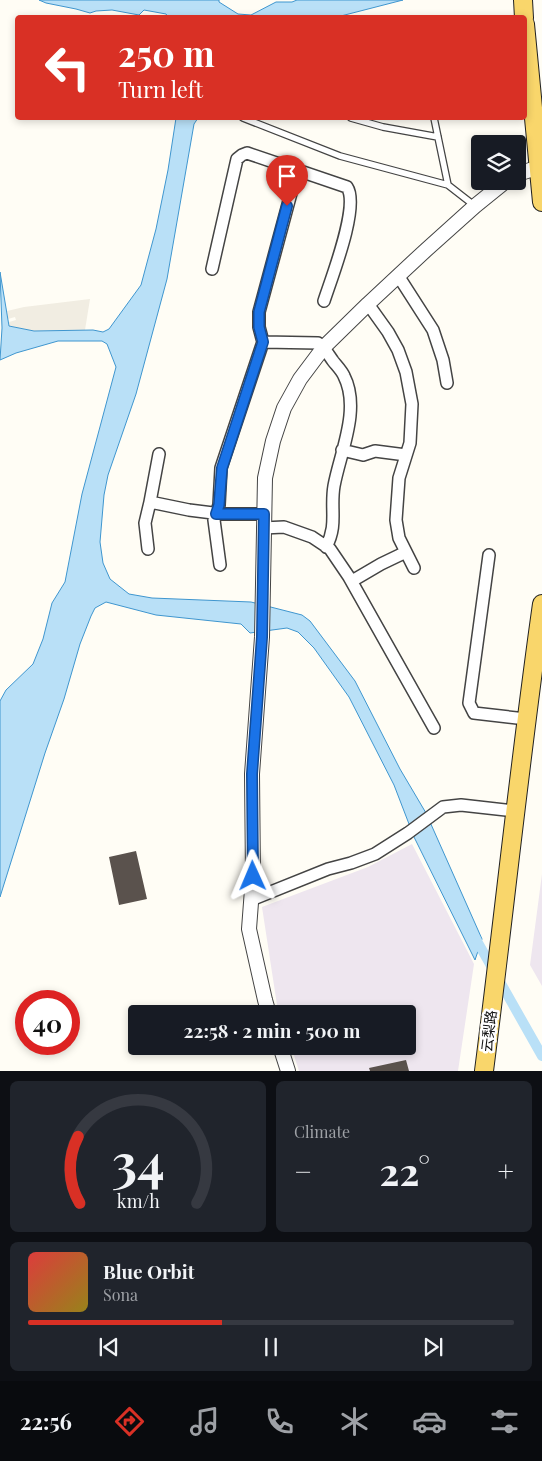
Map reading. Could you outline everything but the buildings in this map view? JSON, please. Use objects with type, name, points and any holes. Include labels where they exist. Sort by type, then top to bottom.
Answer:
[{"type":"main road","points":[[523,0],[524,15]]},
{"type":"main road","points":[[527,44],[542,202]]},
{"type":"main road","name":"云梨路","points":[[484,1071],[495,992],[514,811],[526,718],[538,654],[542,604]]},
{"type":"street","points":[[212,269],[237,159],[242,154],[247,153],[347,187],[350,191],[351,208],[345,237],[324,300]]},
{"type":"street","points":[[526,171],[539,167]]},
{"type":"street","points":[[220,565],[214,520],[219,505],[222,468],[263,342],[259,327],[259,312],[296,171]]},
{"type":"street","points":[[267,1005],[249,929],[253,876],[252,774],[262,637],[265,478],[273,441],[284,408],[300,379],[324,347],[474,206],[494,190]]},
{"type":"street","points":[[399,276],[433,330],[443,360],[447,382]]},
{"type":"street","points":[[368,304],[398,350],[406,372],[412,404],[410,443],[399,478],[396,520],[399,538],[414,568]]},
{"type":"street","points":[[263,342],[318,343],[324,347],[345,376],[349,394],[350,421],[334,488],[332,535],[326,546]]},
{"type":"street","points":[[342,450],[362,455],[375,451],[406,455]]},
{"type":"street","points":[[148,548],[145,523],[159,454]]},
{"type":"street","points":[[150,502],[264,521],[312,537],[330,549],[352,581],[434,728]]},
{"type":"street","points":[[352,581],[406,552]]},
{"type":"street","points":[[489,555],[469,703],[474,713],[526,718]]},
{"type":"street","points":[[251,900],[328,869],[375,854],[432,817],[442,808],[461,804],[514,811]]},
{"type":"street","points":[[283,1055],[288,1071]]},
{"type":"lane","points":[[255,120],[340,156],[448,185],[474,206]]},
{"type":"lane","points":[[358,120],[383,127],[438,137]]},
{"type":"lane","points":[[434,120],[448,185]]},
{"type":"shaded area","points":[[90,299],[85,330],[34,331],[9,326],[9,322],[16,320],[15,317],[8,319],[7,311],[24,307]]},
{"type":"shaded area","points":[[412,844],[474,964],[458,1071],[299,1071],[294,1055],[416,1055],[416,1005],[277,1005],[262,907],[368,867]]},
{"type":"shaded area","points":[[542,874],[542,986],[530,965]]},
{"type":"water","points":[[39,0],[219,0],[219,2],[238,14],[251,15],[167,15],[144,10],[139,15],[112,10],[90,13]]},
{"type":"water","points":[[297,0],[403,0],[345,15],[251,15],[276,2],[292,2]]},
{"type":"water","points":[[176,120],[197,120],[194,124],[167,279],[136,394],[108,475],[104,495],[100,542],[103,563],[110,579],[129,594],[152,598],[251,602],[302,615],[310,621],[355,681],[400,769],[426,813],[482,939],[475,960],[414,837],[394,785],[349,697],[314,648],[298,632],[287,628],[250,633],[241,624],[156,615],[106,602],[95,608],[80,644],[0,897],[0,701],[6,690],[33,664],[43,639],[52,603],[65,582],[82,494],[116,367],[107,344],[102,341],[58,341],[16,353],[0,360],[2,328],[0,272],[9,326],[34,331],[93,330],[103,332],[109,329],[141,285],[156,229]]},
{"type":"waterway","points":[[473,934],[542,1056]]},
{"type":"route","points":[[253,876],[252,774],[262,637],[264,514],[216,514],[219,505],[222,468],[263,342],[260,337],[259,312],[287,206]]}]
